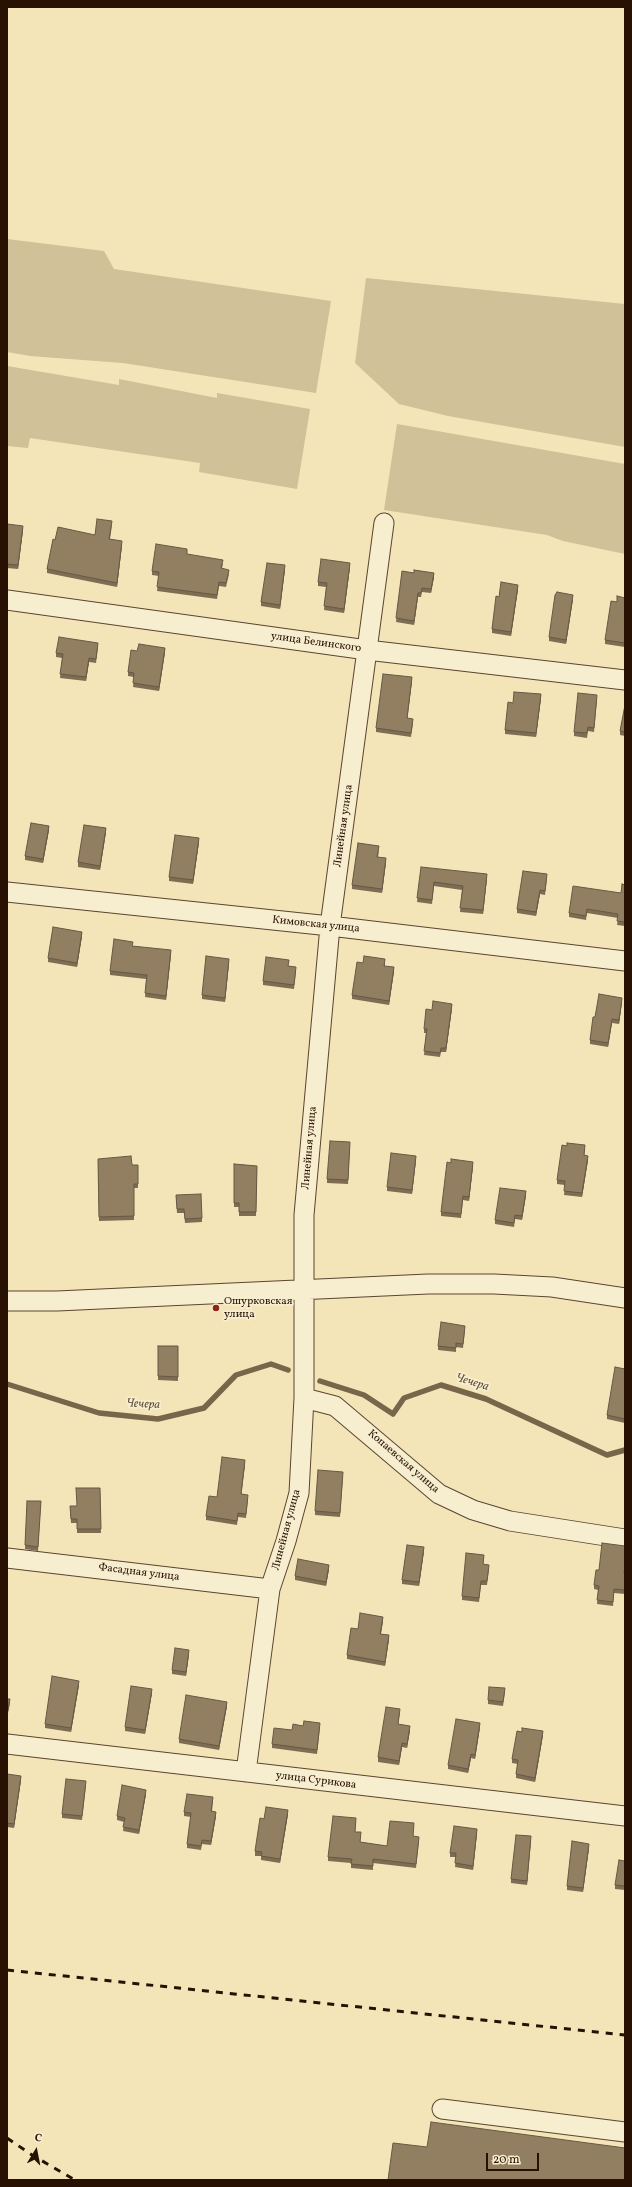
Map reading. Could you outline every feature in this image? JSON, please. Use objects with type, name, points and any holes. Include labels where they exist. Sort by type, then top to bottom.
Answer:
[{"type":"street","name":"Линейная улица","points":[[246,1772],[270,1589],[286,1542],[299,1493],[304,1398],[304,1215],[330,926],[384,522]]},
{"type":"street","name":"улица Белинского","points":[[7,600],[367,650],[625,680]]},
{"type":"street","name":"Кимовская улица","points":[[7,892],[330,926],[625,961]]},
{"type":"street","points":[[7,1301],[57,1301],[428,1284],[494,1284],[552,1287],[625,1298]]},
{"type":"street","name":"Копаевская улица","points":[[304,1398],[335,1406],[440,1494],[473,1510],[510,1521],[625,1539]]},
{"type":"street","name":"Фасадная улица","points":[[7,1558],[270,1589]]},
{"type":"street","name":"улица Сурикова","points":[[7,1744],[625,1816]]},
{"type":"street","points":[[442,2109],[625,2132]]},
{"type":"shaded area","points":[[7,239],[104,251],[114,269],[331,301],[316,393],[123,363],[30,356],[7,352]]},
{"type":"shaded area","points":[[366,278],[625,304],[625,447],[448,416],[399,404],[355,363]]},
{"type":"shaded area","points":[[7,366],[119,385],[119,379],[217,398],[217,393],[310,409],[297,489],[199,472],[200,463],[30,438],[28,448],[7,446]]},
{"type":"shaded area","points":[[397,424],[625,464],[625,554],[563,541],[547,535],[384,510]]},
{"type":"building","points":[[97,519],[112,521],[109,539],[122,541],[117,583],[47,569],[53,539],[55,540],[58,527],[95,535]]},
{"type":"building","points":[[7,524],[23,526],[18,565],[7,564]]},
{"type":"building","points":[[156,544],[187,549],[187,554],[223,560],[221,568],[229,570],[226,583],[219,582],[217,595],[157,587],[159,572],[152,571]]},
{"type":"building","points":[[321,559],[350,563],[344,609],[324,606],[327,583],[318,582]]},
{"type":"building","points":[[267,563],[285,565],[280,605],[261,602]]},
{"type":"building","points":[[414,570],[434,573],[431,589],[422,588],[421,593],[418,593],[414,621],[396,618],[402,571],[414,573]]},
{"type":"building","points":[[501,582],[518,585],[511,632],[492,629],[496,596],[499,597]]},
{"type":"building","points":[[557,592],[573,595],[566,640],[549,637],[555,595]]},
{"type":"building","points":[[617,596],[625,598],[625,643],[605,640],[611,601],[617,602]]},
{"type":"building","points":[[59,637],[98,643],[96,659],[89,658],[86,677],[60,674],[63,654],[56,653]]},
{"type":"building","points":[[139,644],[165,648],[159,687],[133,683],[134,673],[128,672],[131,650],[137,651]]},
{"type":"building","points":[[383,674],[412,677],[407,718],[413,719],[411,733],[376,728]]},
{"type":"building","points":[[514,692],[541,694],[536,733],[505,730],[508,702],[513,703]]},
{"type":"building","points":[[578,693],[597,695],[594,728],[588,727],[587,733],[574,732]]},
{"type":"building","points":[[625,705],[625,732],[620,731]]},
{"type":"building","points":[[31,823],[49,826],[43,859],[25,856]]},
{"type":"building","points":[[84,825],[106,828],[100,866],[78,862]]},
{"type":"building","points":[[175,835],[199,838],[193,880],[169,877]]},
{"type":"building","points":[[358,843],[379,846],[377,857],[386,858],[382,889],[352,885]]},
{"type":"building","points":[[421,867],[487,874],[483,910],[460,908],[463,886],[434,882],[432,900],[417,898]]},
{"type":"building","points":[[523,871],[547,874],[545,891],[540,890],[536,912],[517,909]]},
{"type":"building","points":[[622,884],[625,885],[625,922],[617,921],[618,914],[587,909],[586,916],[569,913],[573,886],[621,893]]},
{"type":"building","points":[[53,927],[82,932],[77,963],[48,958]]},
{"type":"building","points":[[114,939],[133,942],[132,946],[171,950],[166,996],[145,993],[147,975],[110,971]]},
{"type":"building","points":[[206,956],[229,959],[225,998],[202,995]]},
{"type":"building","points":[[364,956],[385,959],[384,966],[394,967],[389,1001],[352,995],[357,962],[363,963]]},
{"type":"building","points":[[266,957],[289,960],[288,966],[296,967],[294,985],[263,981]]},
{"type":"building","points":[[599,994],[622,998],[619,1020],[612,1019],[608,1043],[590,1040],[593,1017],[595,1017]]},
{"type":"building","points":[[433,1001],[452,1004],[446,1048],[441,1048],[440,1053],[424,1051],[427,1029],[424,1029],[426,1009],[432,1010]]},
{"type":"building","points":[[330,1141],[350,1142],[348,1180],[327,1179]]},
{"type":"building","points":[[567,1143],[585,1145],[584,1155],[588,1156],[582,1193],[564,1191],[565,1181],[557,1180],[562,1145],[567,1146]]},
{"type":"building","points":[[391,1153],[416,1156],[412,1190],[387,1187]]},
{"type":"building","points":[[131,1156],[132,1165],[138,1165],[138,1184],[134,1184],[134,1216],[99,1217],[98,1159]]},
{"type":"building","points":[[451,1159],[473,1162],[469,1197],[463,1196],[461,1214],[441,1212],[447,1162],[451,1163]]},
{"type":"building","points":[[234,1164],[257,1166],[256,1212],[239,1212],[239,1203],[234,1203]]},
{"type":"building","points":[[500,1188],[526,1191],[522,1216],[515,1215],[514,1223],[495,1220]]},
{"type":"building","points":[[201,1194],[202,1218],[185,1219],[184,1209],[177,1209],[176,1195]]},
{"type":"building","points":[[441,1322],[465,1326],[463,1344],[456,1343],[456,1348],[438,1346]]},
{"type":"building","points":[[158,1346],[178,1346],[178,1377],[158,1376]]},
{"type":"building","points":[[615,1367],[625,1369],[625,1419],[607,1415]]},
{"type":"building","points":[[222,1457],[245,1460],[241,1494],[248,1495],[246,1514],[238,1513],[237,1521],[206,1516],[209,1496],[217,1497]]},
{"type":"building","points":[[318,1470],[343,1472],[340,1513],[315,1511]]},
{"type":"building","points":[[76,1488],[100,1488],[101,1529],[77,1529],[77,1519],[71,1519],[70,1506],[77,1506]]},
{"type":"building","points":[[27,1501],[41,1501],[38,1547],[25,1545]]},
{"type":"building","points":[[602,1543],[625,1546],[625,1590],[614,1589],[613,1602],[597,1600],[599,1586],[594,1585],[596,1570],[599,1570]]},
{"type":"building","points":[[407,1545],[424,1547],[419,1582],[402,1580]]},
{"type":"building","points":[[466,1553],[484,1555],[483,1564],[489,1565],[487,1581],[481,1581],[479,1598],[462,1596]]},
{"type":"building","points":[[298,1559],[329,1565],[326,1582],[295,1576]]},
{"type":"building","points":[[360,1613],[383,1617],[380,1634],[389,1635],[385,1662],[347,1655],[351,1628],[358,1629]]},
{"type":"building","points":[[175,1648],[189,1650],[186,1672],[172,1670]]},
{"type":"building","points":[[52,1676],[79,1681],[71,1728],[45,1724]]},
{"type":"building","points":[[131,1686],[152,1689],[145,1730],[125,1727]]},
{"type":"building","points":[[489,1687],[505,1688],[503,1702],[488,1700]]},
{"type":"building","points":[[186,1695],[227,1702],[219,1746],[179,1739]]},
{"type":"building","points":[[7,1699],[10,1699],[7,1714]]},
{"type":"building","points":[[386,1707],[400,1709],[398,1724],[410,1726],[407,1744],[402,1743],[399,1761],[378,1757]]},
{"type":"building","points":[[456,1719],[480,1723],[475,1755],[471,1754],[468,1769],[448,1765]]},
{"type":"building","points":[[304,1721],[320,1723],[317,1750],[272,1744],[274,1728],[292,1730],[293,1724],[303,1726]]},
{"type":"building","points":[[522,1728],[543,1731],[535,1778],[516,1774],[518,1760],[512,1759],[517,1731],[522,1732]]},
{"type":"building","points":[[7,1774],[21,1776],[14,1824],[7,1823]]},
{"type":"building","points":[[66,1779],[86,1781],[82,1816],[62,1814]]},
{"type":"building","points":[[122,1785],[146,1790],[139,1830],[123,1827],[125,1818],[117,1816]]},
{"type":"building","points":[[187,1794],[213,1797],[211,1811],[216,1812],[211,1841],[202,1840],[201,1846],[187,1844],[191,1813],[184,1812]]},
{"type":"building","points":[[266,1807],[288,1810],[280,1859],[261,1856],[262,1852],[255,1851],[260,1818],[264,1819]]},
{"type":"building","points":[[333,1816],[356,1818],[355,1832],[361,1832],[360,1842],[387,1846],[390,1821],[414,1823],[413,1836],[419,1837],[416,1864],[373,1859],[373,1866],[351,1864],[352,1859],[328,1857]]},
{"type":"building","points":[[454,1826],[477,1829],[473,1866],[455,1863],[456,1853],[450,1853]]},
{"type":"building","points":[[516,1835],[531,1836],[527,1881],[511,1879]]},
{"type":"building","points":[[572,1841],[589,1844],[583,1888],[567,1886]]},
{"type":"building","points":[[619,1860],[625,1861],[625,1886],[615,1885]]},
{"type":"building","points":[[431,2122],[625,2148],[625,2180],[388,2180],[393,2143],[427,2147]]},
{"type":"waterway","name":"Чечера","points":[[7,1384],[99,1413],[158,1419],[204,1408],[236,1375],[271,1364],[288,1370]]},
{"type":"waterway","name":"Чечера","points":[[320,1381],[364,1395],[393,1414],[404,1398],[441,1385],[486,1399],[607,1455],[625,1450]]},
{"type":"railway","points":[[7,1970],[625,2035]]},
{"type":"railway","points":[[7,2138],[32,2155],[75,2180]]},
{"type":"place","name":"Ошурковская улица","points":[[216,1308]]}]
